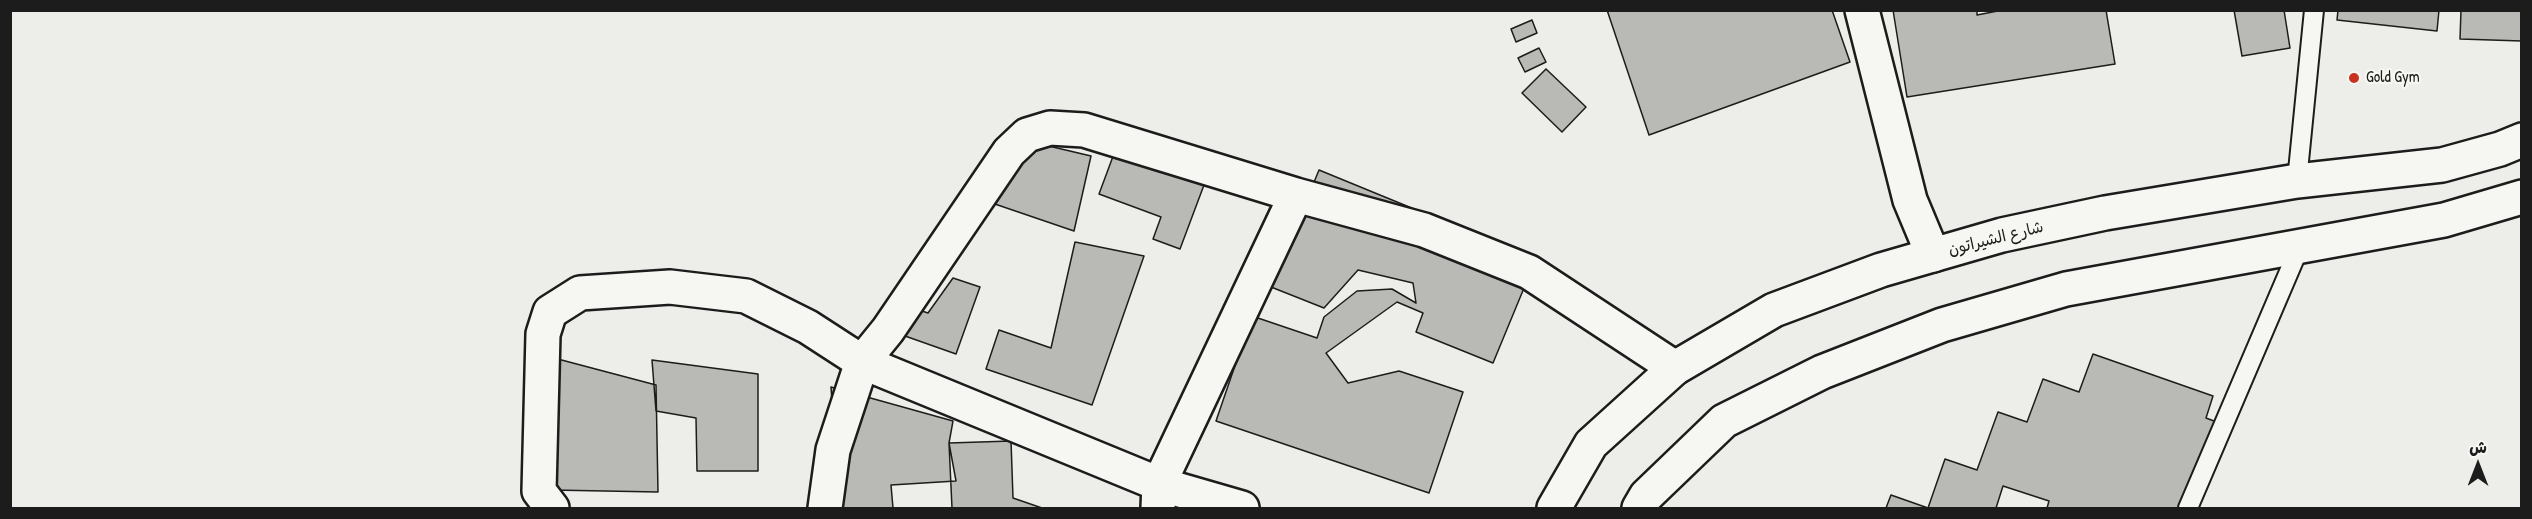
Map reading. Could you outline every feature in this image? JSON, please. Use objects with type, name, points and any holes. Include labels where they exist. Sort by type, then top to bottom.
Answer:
[{"type":"street","points":[[1862,10],[1910,200],[1933,255]]},
{"type":"street","points":[[825,508],[833,450],[862,362],[888,330],[1009,152],[1027,135],[1050,128],[1084,130],[1296,195],[1424,230],[1529,272],[1675,368]]},
{"type":"street","name":"شارع الشيراتون","points":[[1554,508],[1591,444],[1675,368],[1774,310],[1881,270],[2002,235],[2105,213],[2297,181],[2442,165],[2500,149],[2522,140]]},
{"type":"street","points":[[1159,496],[1296,195]]},
{"type":"street","points":[[1639,508],[1646,496],[1724,421],[1833,368],[1942,325],[2066,289],[2444,220],[2522,197]]},
{"type":"street","points":[[552,508],[539,491],[543,334],[550,312],[580,293],[670,287],[746,296],[808,327],[862,362],[1159,496],[1242,508]]},
{"type":"lane","points":[[2297,181],[2314,10]]},
{"type":"lane","points":[[2188,508],[2300,246]]},
{"type":"building","points":[[1607,10],[1832,10],[1850,62],[1649,135]]},
{"type":"building","points":[[1893,10],[1977,10],[1977,15],[2003,10],[2106,10],[2115,64],[1907,97]]},
{"type":"building","points":[[2234,10],[2284,10],[2290,48],[2242,56]]},
{"type":"building","points":[[2338,10],[2439,10],[2437,31],[2337,20]]},
{"type":"building","points":[[2461,10],[2522,10],[2522,41],[2460,39]]},
{"type":"building","points":[[1532,20],[1537,33],[1516,42],[1511,29]]},
{"type":"building","points":[[1539,48],[1546,62],[1525,72],[1518,58]]},
{"type":"building","points":[[1546,69],[1586,107],[1562,132],[1522,93]]},
{"type":"building","points":[[1036,143],[1091,156],[1074,231],[986,201]]},
{"type":"building","points":[[1115,151],[1204,185],[1180,249],[1153,239],[1161,217],[1099,194]]},
{"type":"building","points":[[1319,170],[1536,259],[1493,363],[1416,332],[1423,313],[1397,302],[1326,353],[1348,383],[1399,371],[1463,392],[1429,493],[1216,421],[1252,316],[1317,338],[1324,317],[1357,291],[1392,289],[1416,303],[1413,283],[1358,270],[1324,308],[1271,287]]},
{"type":"building","points":[[1075,242],[1144,256],[1092,405],[986,369],[999,330],[1051,348]]},
{"type":"building","points":[[953,278],[980,287],[956,354],[888,330],[904,305],[928,313]]},
{"type":"building","points":[[2093,354],[2213,396],[2206,418],[2222,424],[2193,508],[2047,508],[2049,501],[2003,486],[1996,508],[1928,508],[1945,459],[1977,470],[1998,412],[2027,422],[2043,379],[2079,392]]},
{"type":"building","points":[[554,358],[656,385],[658,492],[551,490]]},
{"type":"building","points":[[652,360],[758,374],[758,471],[697,471],[696,418],[656,411]]},
{"type":"building","points":[[831,387],[953,421],[949,443],[956,481],[891,485],[893,508],[839,508]]},
{"type":"building","points":[[1011,441],[1013,498],[1042,508],[952,508],[949,443]]},
{"type":"building","points":[[1891,495],[1928,508],[1886,508]]},
{"type":"place","name":"Gold Gym","points":[[2354,78]]}]
